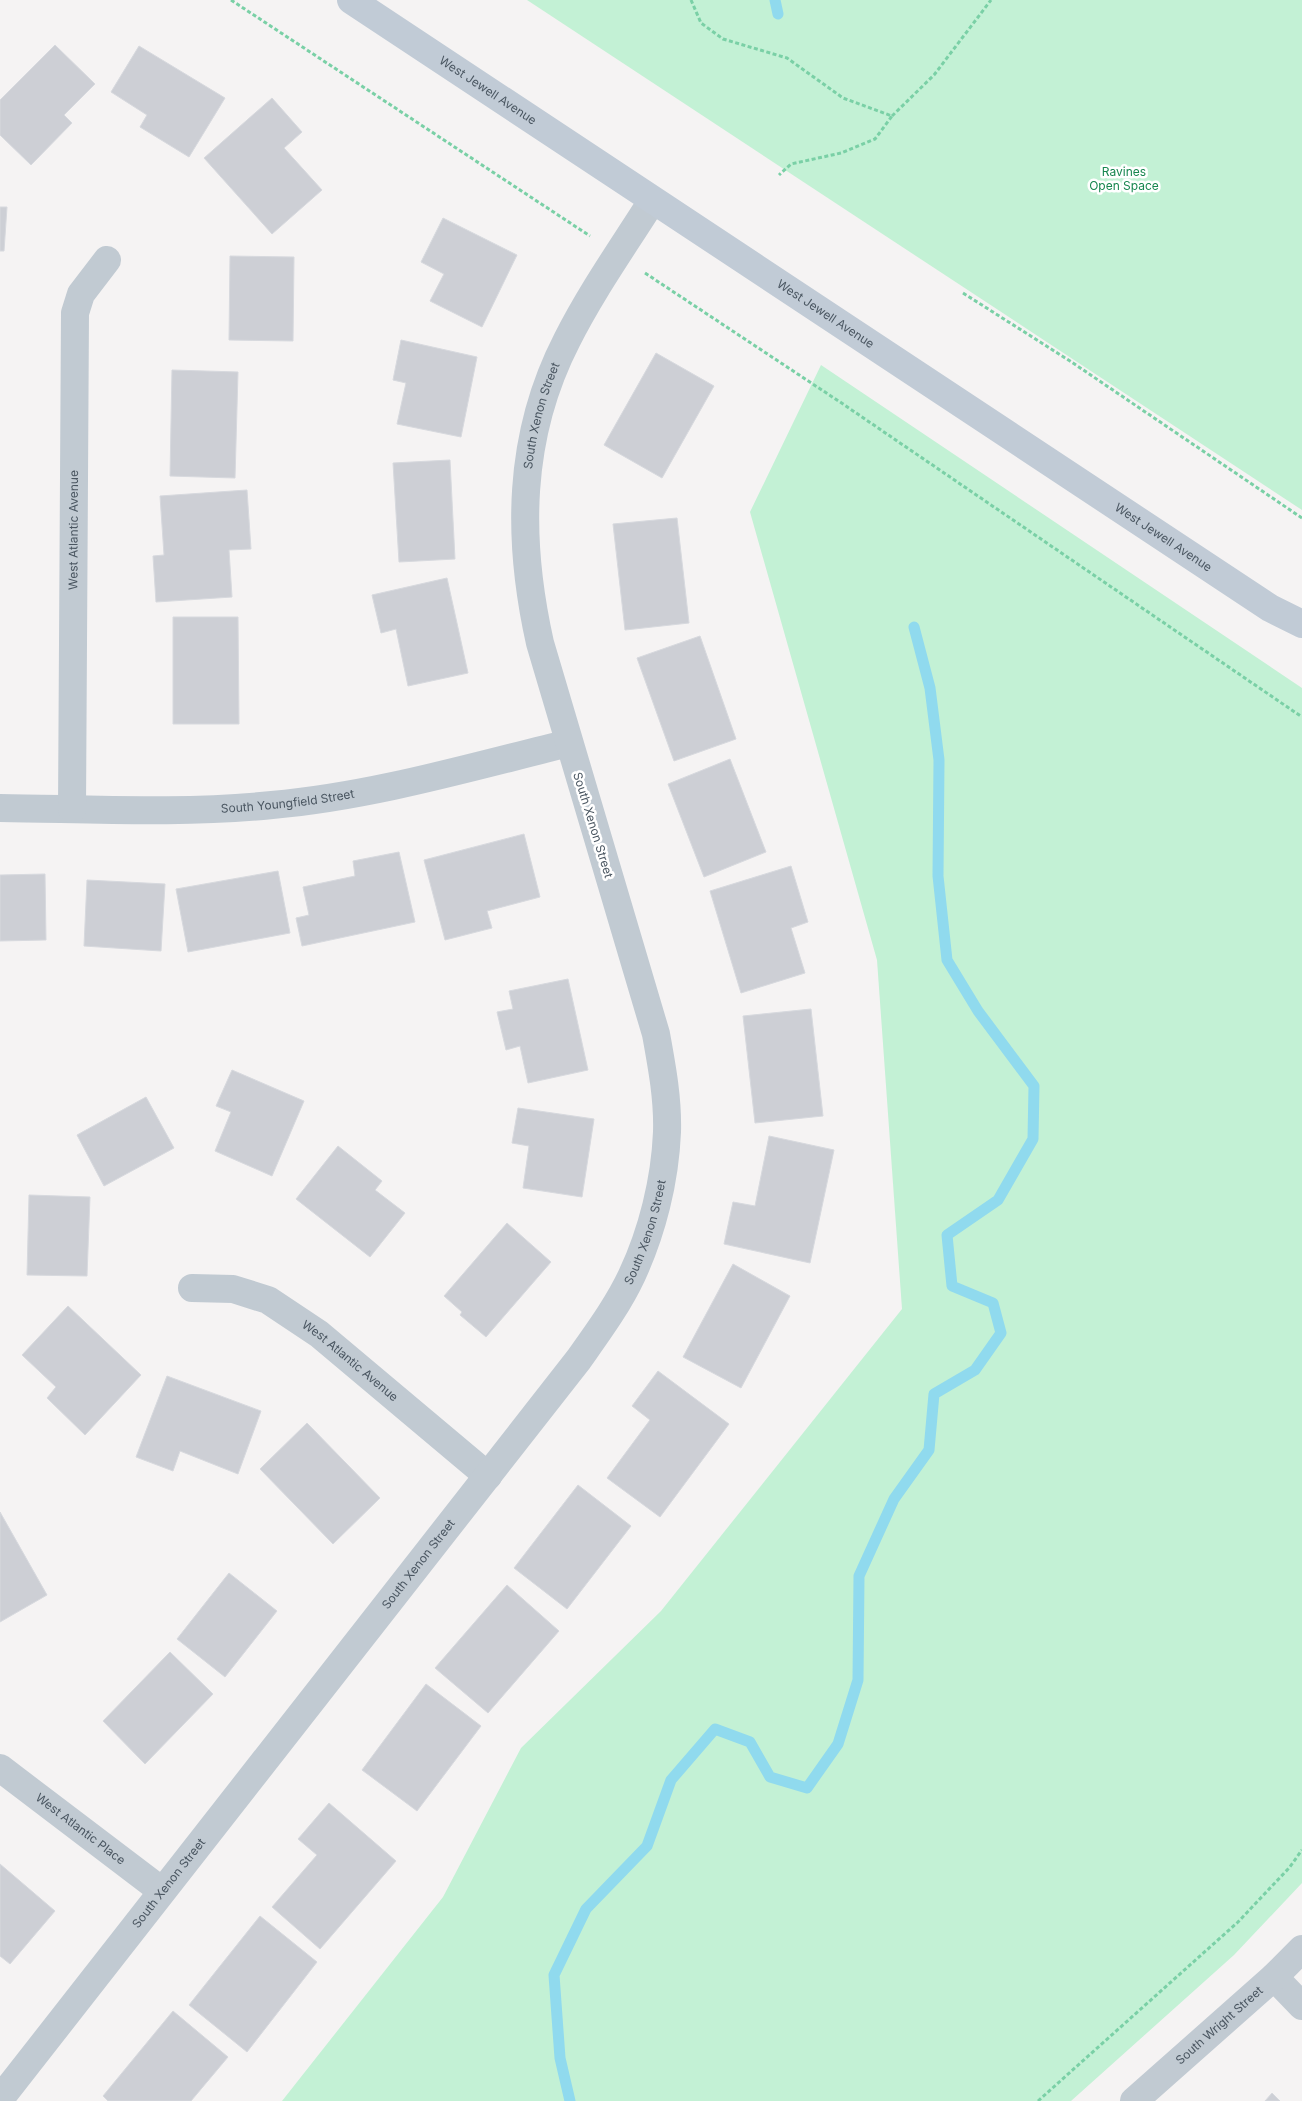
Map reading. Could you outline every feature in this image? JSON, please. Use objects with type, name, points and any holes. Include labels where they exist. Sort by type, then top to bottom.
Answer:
[{"type":"main road","name":"West Jewell Avenue","points":[[351,0],[652,201],[1270,608],[1302,624]]},
{"type":"street","name":"South Xenon Street","points":[[0,2099],[579,1359],[610,1315],[632,1276],[644,1243],[663,1171],[667,1132],[665,1087],[656,1034],[551,686],[529,596],[525,500],[529,460],[538,414],[549,380],[588,300],[652,201]]},
{"type":"street","name":"West Atlantic Avenue","points":[[72,809],[75,313],[81,294],[107,260]]},
{"type":"street","name":"South Youngfield Street","points":[[0,808],[163,811],[217,809],[322,799],[443,774],[569,743]]},
{"type":"street","name":"West Atlantic Avenue","points":[[192,1288],[233,1288],[268,1300],[319,1334],[488,1476]]},
{"type":"street","name":"West Atlantic Place","points":[[0,1768],[162,1891]]},
{"type":"street","name":"South Wright Street","points":[[1134,2101],[1274,1977],[1302,1949]]},
{"type":"street","points":[[1274,1977],[1302,2006]]},
{"type":"path","points":[[231,0],[840,402],[1302,717]]},
{"type":"path","points":[[691,0],[701,23],[723,38],[787,58],[843,98],[892,116]]},
{"type":"path","points":[[779,175],[791,164],[841,152],[875,139],[892,116],[934,75],[990,0]]},
{"type":"path","points":[[962,293],[1070,361],[1302,518]]},
{"type":"path","points":[[1038,2101],[1238,1922],[1289,1868],[1302,1850]]},
{"type":"green space","name":"Ravines Open Space","points":[[527,0],[1302,0],[1302,510]]},
{"type":"green space","points":[[821,365],[1302,688],[1302,1883],[1234,1955],[1071,2101],[282,2101],[443,1897],[521,1748],[661,1611],[902,1309],[877,960],[750,512]]},
{"type":"building","points":[[55,45],[95,84],[64,115],[72,123],[31,165],[0,135],[0,100]]},
{"type":"building","points":[[139,46],[225,98],[189,157],[140,127],[147,115],[111,92]]},
{"type":"building","points":[[272,98],[302,132],[284,148],[322,190],[272,234],[204,158]]},
{"type":"building","points":[[0,207],[7,207],[4,251],[0,251]]},
{"type":"building","points":[[443,218],[517,255],[482,327],[430,301],[444,274],[421,262]]},
{"type":"building","points":[[230,256],[294,257],[293,341],[229,340]]},
{"type":"building","points":[[401,340],[477,357],[461,437],[397,424],[406,383],[393,380]]},
{"type":"building","points":[[656,353],[714,386],[662,478],[604,445]]},
{"type":"building","points":[[172,370],[238,372],[235,478],[170,476]]},
{"type":"building","points":[[450,460],[455,559],[399,562],[393,463]]},
{"type":"building","points":[[247,490],[251,549],[229,550],[232,597],[156,602],[153,556],[164,555],[160,496]]},
{"type":"building","points":[[677,518],[689,623],[625,630],[613,524]]},
{"type":"building","points":[[447,578],[468,673],[408,686],[396,629],[381,633],[372,595]]},
{"type":"building","points":[[173,617],[238,617],[239,724],[173,724]]},
{"type":"building","points":[[700,636],[736,739],[674,761],[637,658]]},
{"type":"building","points":[[730,759],[766,852],[704,877],[668,784]]},
{"type":"building","points":[[524,834],[540,897],[487,911],[492,928],[445,940],[424,860]]},
{"type":"building","points":[[399,852],[415,922],[302,946],[296,918],[309,915],[303,887],[355,876],[353,861]]},
{"type":"building","points":[[791,866],[808,922],[791,928],[805,973],[741,993],[710,891]]},
{"type":"building","points":[[278,871],[290,933],[188,952],[176,889]]},
{"type":"building","points":[[45,874],[46,940],[0,941],[0,875]]},
{"type":"building","points":[[87,880],[165,884],[161,951],[84,946]]},
{"type":"building","points":[[568,979],[588,1070],[528,1083],[520,1046],[506,1050],[497,1012],[513,1009],[509,991]]},
{"type":"building","points":[[811,1009],[823,1116],[755,1123],[743,1016]]},
{"type":"building","points":[[232,1070],[304,1101],[272,1176],[215,1151],[231,1112],[216,1106]]},
{"type":"building","points":[[146,1097],[174,1148],[104,1186],[77,1135]]},
{"type":"building","points":[[518,1108],[594,1119],[582,1197],[523,1188],[529,1146],[512,1143]]},
{"type":"building","points":[[769,1136],[834,1150],[810,1263],[724,1244],[733,1202],[755,1206]]},
{"type":"building","points":[[338,1146],[382,1181],[375,1190],[405,1213],[370,1257],[296,1199]]},
{"type":"building","points":[[29,1195],[90,1197],[87,1276],[27,1275]]},
{"type":"building","points":[[507,1223],[551,1262],[486,1337],[460,1315],[462,1312],[444,1296]]},
{"type":"building","points":[[733,1264],[790,1296],[741,1388],[683,1357]]},
{"type":"building","points":[[68,1306],[141,1375],[85,1435],[47,1398],[56,1387],[22,1355]]},
{"type":"building","points":[[658,1371],[729,1424],[660,1517],[607,1478],[650,1420],[632,1406]]},
{"type":"building","points":[[167,1376],[261,1411],[238,1474],[180,1451],[173,1471],[136,1457]]},
{"type":"building","points":[[307,1423],[380,1498],[333,1544],[260,1469]]},
{"type":"building","points":[[578,1485],[631,1526],[567,1609],[514,1568]]},
{"type":"building","points":[[0,1512],[47,1595],[0,1622]]},
{"type":"building","points":[[229,1573],[277,1611],[225,1677],[177,1639]]},
{"type":"building","points":[[507,1585],[559,1631],[488,1713],[435,1668]]},
{"type":"building","points":[[170,1652],[213,1694],[145,1764],[103,1721]]},
{"type":"building","points":[[426,1684],[481,1726],[417,1811],[362,1770]]},
{"type":"building","points":[[329,1803],[396,1861],[320,1949],[272,1907],[317,1855],[298,1839]]},
{"type":"building","points":[[0,1864],[55,1911],[10,1964],[0,1956]]},
{"type":"building","points":[[260,1916],[317,1962],[247,2052],[189,2005]]},
{"type":"building","points":[[173,2011],[228,2057],[191,2101],[108,2101],[103,2096]]},
{"type":"building","points":[[1272,2093],[1280,2101],[1265,2101]]},
{"type":"waterway","points":[[775,0],[778,14]]},
{"type":"waterway","points":[[570,2101],[560,2058],[554,1975],[586,1909],[647,1846],[671,1780],[715,1729],[750,1742],[770,1777],[807,1788],[838,1744],[858,1680],[859,1576],[894,1499],[929,1450],[934,1394],[975,1370],[1001,1333],[993,1303],[952,1286],[947,1235],[998,1200],[1033,1139],[1034,1086],[978,1011],[947,960],[938,876],[939,760],[930,688],[914,627]]}]
